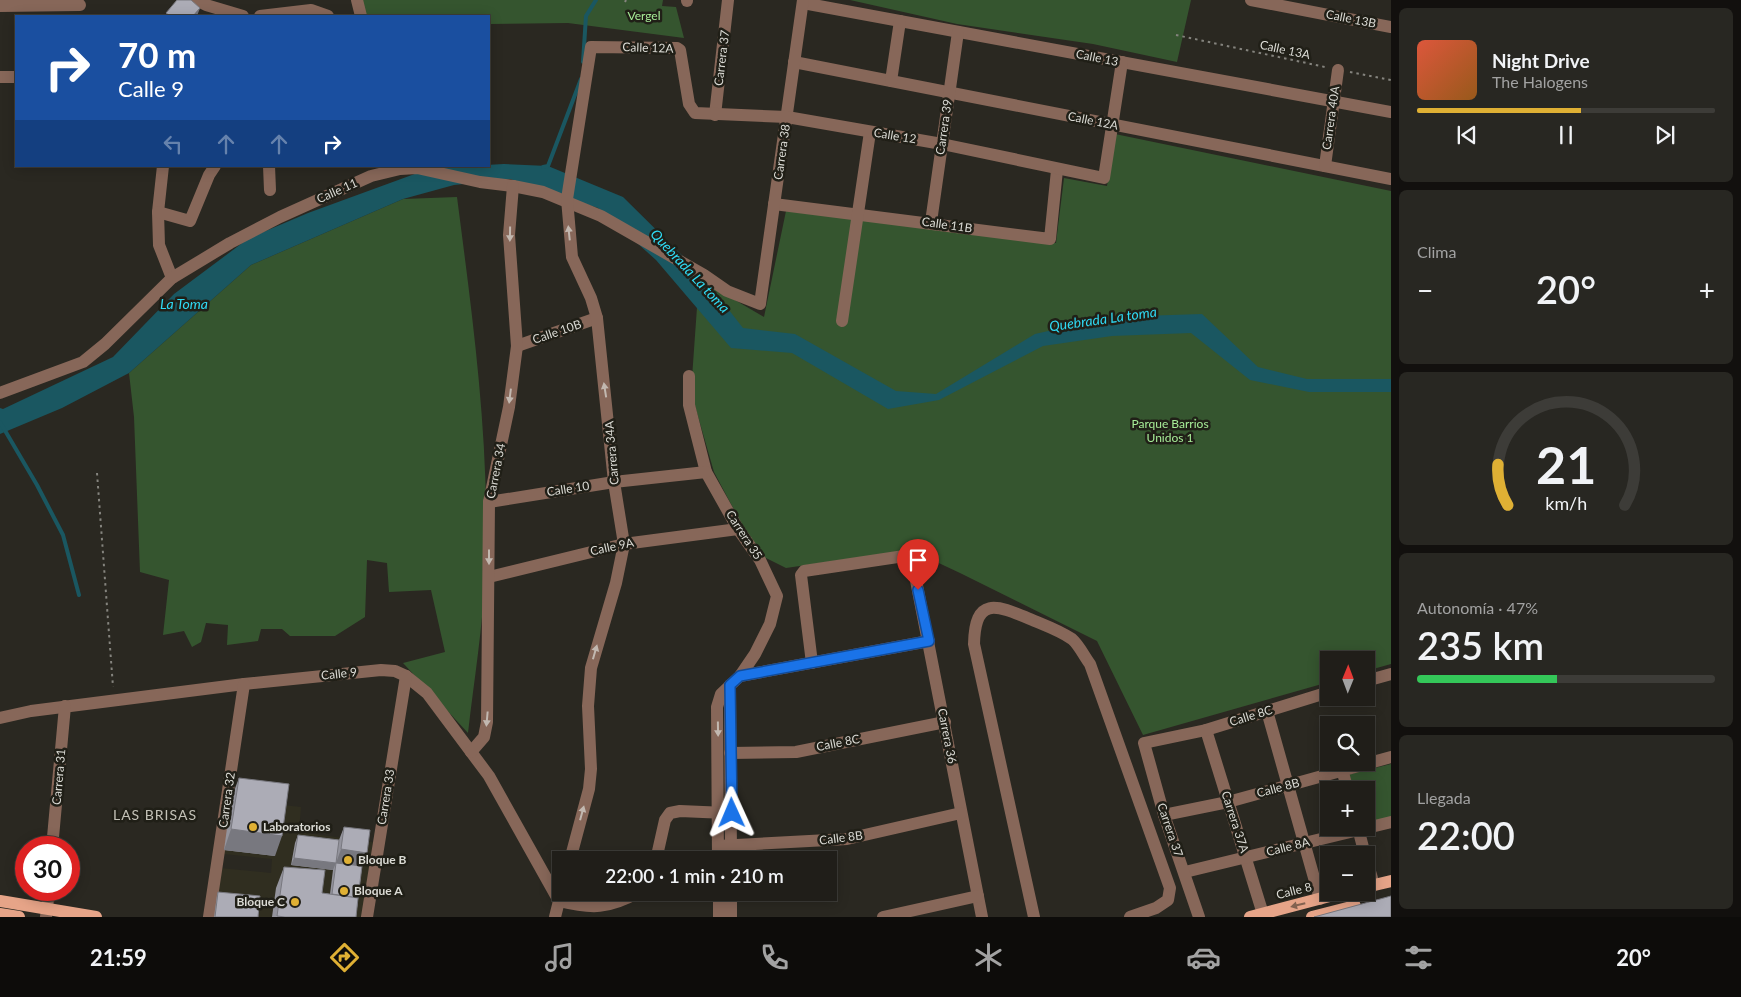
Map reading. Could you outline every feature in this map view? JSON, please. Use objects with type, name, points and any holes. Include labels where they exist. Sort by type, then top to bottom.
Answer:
[{"type":"main road","points":[[1375,885],[1391,881]]},
{"type":"main road","name":"Calle 8","points":[[1250,917],[1320,899]]},
{"type":"main road","points":[[0,901],[47,913],[96,917]]},
{"type":"main road","points":[[1312,917],[1364,904]]},
{"type":"main road","points":[[0,914],[19,917]]},
{"type":"street","points":[[196,0],[240,15]]},
{"type":"street","points":[[357,0],[361,15]]},
{"type":"street","name":"Carrera 37","points":[[715,115],[728,0]]},
{"type":"street","name":"Calle 13B","points":[[1251,0],[1391,27]]},
{"type":"street","name":"Calle 13","points":[[803,2],[1391,112]]},
{"type":"street","name":"Carrera 38","points":[[760,304],[803,2]]},
{"type":"street","points":[[0,6],[80,5]]},
{"type":"street","points":[[267,15],[306,9],[325,15]]},
{"type":"street","points":[[891,81],[900,21]]},
{"type":"street","name":"Carrera 39","points":[[931,222],[958,32]]},
{"type":"street","name":"Calle 12A","points":[[591,47],[677,48],[680,50],[689,104]]},
{"type":"street","name":"Carrera 34A","points":[[572,851],[589,783],[588,706],[591,668],[616,583],[624,544],[614,482],[597,318],[591,298],[572,257],[567,201],[571,165],[591,47]]},
{"type":"street","name":"Calle 12A","points":[[794,62],[1391,179]]},
{"type":"street","points":[[1112,124],[1122,62]]},
{"type":"street","name":"Carrera 40A","points":[[1325,166],[1338,70]]},
{"type":"street","points":[[0,77],[15,77]]},
{"type":"street","name":"Calle 12","points":[[689,104],[695,113],[787,117],[942,144],[1057,170],[1104,178],[1112,124]]},
{"type":"street","points":[[842,321],[856,214],[870,132]]},
{"type":"street","points":[[163,167],[158,212],[159,245],[172,278]]},
{"type":"street","points":[[158,212],[190,221],[214,167]]},
{"type":"street","points":[[269,167],[270,190]]},
{"type":"street","name":"Calle 11","points":[[0,393],[83,362],[105,344],[172,278],[230,243],[280,216],[371,176],[400,169],[417,168],[480,182],[513,186],[543,192],[567,201],[601,216],[704,275],[727,291],[760,304]]},
{"type":"street","name":"Calle 11B","points":[[774,204],[931,222],[1050,239],[1057,170]]},
{"type":"street","name":"Carrera 34","points":[[471,752],[484,737],[487,722],[489,502],[509,407],[517,346],[509,235],[513,186]]},
{"type":"street","name":"Calle 10B","points":[[517,346],[597,318]]},
{"type":"street","name":"Carrera 35","points":[[690,376],[689,405],[706,472],[738,529],[760,560],[777,596],[770,624],[755,654],[735,681],[721,694],[717,706],[718,812],[727,851]]},
{"type":"street","name":"Calle 10","points":[[489,502],[614,482],[706,472]]},
{"type":"street","name":"Calle 9A","points":[[489,576],[624,544],[738,529]]},
{"type":"street","name":"Carrera 36","points":[[812,663],[801,575],[804,571],[912,555],[982,917]]},
{"type":"street","points":[[1034,917],[974,644],[974,628],[978,616],[987,609],[1001,608],[1056,630],[1073,640],[1090,664],[1170,888],[1168,900],[1156,908],[1130,917]]},
{"type":"street","points":[[735,681],[812,663],[929,641]]},
{"type":"street","name":"Calle 9","points":[[0,718],[65,706],[244,684],[381,670],[395,671],[406,676],[427,693],[489,776],[552,883]]},
{"type":"street","points":[[1375,678],[1391,674]]},
{"type":"street","name":"Carrera 33","points":[[367,917],[406,676]]},
{"type":"street","name":"Carrera 35","points":[[722,851],[732,813],[730,752],[735,681]]},
{"type":"street","name":"Carrera 32","points":[[209,917],[244,684]]},
{"type":"street","name":"Calle 8C","points":[[1144,743],[1206,730],[1320,695]]},
{"type":"street","name":"Carrera 31","points":[[53,836],[65,706]]},
{"type":"street","points":[[1267,711],[1320,899]]},
{"type":"street","name":"Calle 8C","points":[[730,752],[796,752],[945,722]]},
{"type":"street","name":"Carrera 37A","points":[[1206,730],[1263,914]]},
{"type":"street","name":"Carrera 37","points":[[1144,743],[1164,815],[1199,917]]},
{"type":"street","name":"Calle 8B","points":[[1375,762],[1391,758]]},
{"type":"street","name":"Calle 8B","points":[[1164,815],[1228,802],[1339,771]]},
{"type":"street","points":[[658,851],[665,820],[670,813],[680,811],[732,813]]},
{"type":"street","name":"Calle 8B","points":[[725,846],[847,839],[961,813]]},
{"type":"street","name":"Calle 8A","points":[[1375,825],[1391,822]]},
{"type":"street","name":"Calle 8A","points":[[1185,872],[1332,836]]},
{"type":"street","points":[[884,917],[978,896]]},
{"type":"street","points":[[555,917],[559,901]]},
{"type":"street","points":[[569,901],[586,908],[617,901]]},
{"type":"street","points":[[718,901],[719,917]]},
{"type":"street","points":[[731,901],[731,917]]},
{"type":"path","name":"Calle 13A","points":[[1176,35],[1391,80]]},
{"type":"path","points":[[97,473],[114,700]]},
{"type":"shaded area","points":[[231,799],[301,807],[299,832],[373,842],[362,917],[214,917],[220,868],[271,873],[272,859],[223,854]]},
{"type":"green space","name":"Vergel","points":[[362,0],[663,0],[662,6],[676,7],[684,38],[568,23],[490,24],[490,15],[366,15]]},
{"type":"green space","points":[[850,0],[1191,0],[1177,62],[1093,44],[957,24]]},
{"type":"green space","name":"Parque Barrios Unidos 1","points":[[1115,134],[1391,191],[1391,664],[1375,668],[1375,651],[1320,651],[1320,685],[1143,735],[1097,641],[911,550],[786,568],[762,556],[747,534],[714,472],[691,392],[699,279],[764,317],[786,211],[1056,243],[1064,178],[1107,186]]},
{"type":"green space","points":[[457,197],[479,385],[483,432],[486,527],[484,594],[468,733],[403,663],[445,652],[431,590],[389,592],[387,563],[367,560],[365,617],[335,636],[290,636],[282,629],[261,629],[258,641],[227,645],[228,625],[206,623],[201,642],[192,647],[184,631],[163,635],[169,580],[140,572],[134,417],[129,373],[251,265],[403,199]]},
{"type":"green space","points":[[1391,764],[1391,820],[1375,823],[1375,781],[1349,781],[1347,775],[1363,771],[1375,771],[1375,768]]},
{"type":"water","name":"La Toma","points":[[490,165],[548,166],[623,197],[700,273],[743,328],[795,334],[896,391],[936,394],[1035,334],[1110,317],[1202,314],[1258,367],[1307,379],[1391,379],[1391,392],[1309,392],[1250,380],[1191,333],[1112,336],[1043,346],[939,400],[888,409],[792,353],[731,348],[656,260],[598,208],[510,179],[454,185],[403,199],[251,265],[129,373],[62,408],[0,434],[0,408],[3,409],[113,357],[174,294],[249,238],[308,213],[431,168],[490,167]]},
{"type":"building","points":[[177,0],[191,0],[200,8],[194,15],[169,15],[166,13]]},
{"type":"building","points":[[239,778],[289,784],[282,836],[231,829]]},
{"type":"building","points":[[344,827],[370,830],[367,853],[341,849]]},
{"type":"building","points":[[298,835],[339,840],[336,863],[294,858]]},
{"type":"building","points":[[336,863],[362,866],[358,898],[332,894]]},
{"type":"building","points":[[284,867],[325,870],[322,893],[358,898],[356,917],[277,916]]},
{"type":"building","points":[[218,892],[260,896],[258,917],[215,917]]},
{"type":"building","points":[[1391,896],[1391,917],[1314,917],[1375,901]]},
{"type":"waterway","points":[[583,62],[586,16],[596,0]]},
{"type":"waterway","points":[[543,167],[548,166],[581,79]]},
{"type":"waterway","points":[[0,422],[37,485],[63,535],[79,595]]},
{"type":"place","name":"Laboratorios","points":[[253,827]]},
{"type":"place","name":"Bloque B","points":[[348,860]]},
{"type":"place","name":"Bloque A","points":[[344,891]]},
{"type":"place","name":"Bloque C","points":[[295,902]]},
{"type":"district","name":"LAS BRISAS","points":[[155,815]]},
{"type":"route","points":[[732,813],[730,685],[740,676],[929,641],[918,590]]},
{"type":"water label","name":"Quebrada La toma","points":[[690,271]]},
{"type":"water label","name":"Quebrada La toma","points":[[1103,319]]}]
